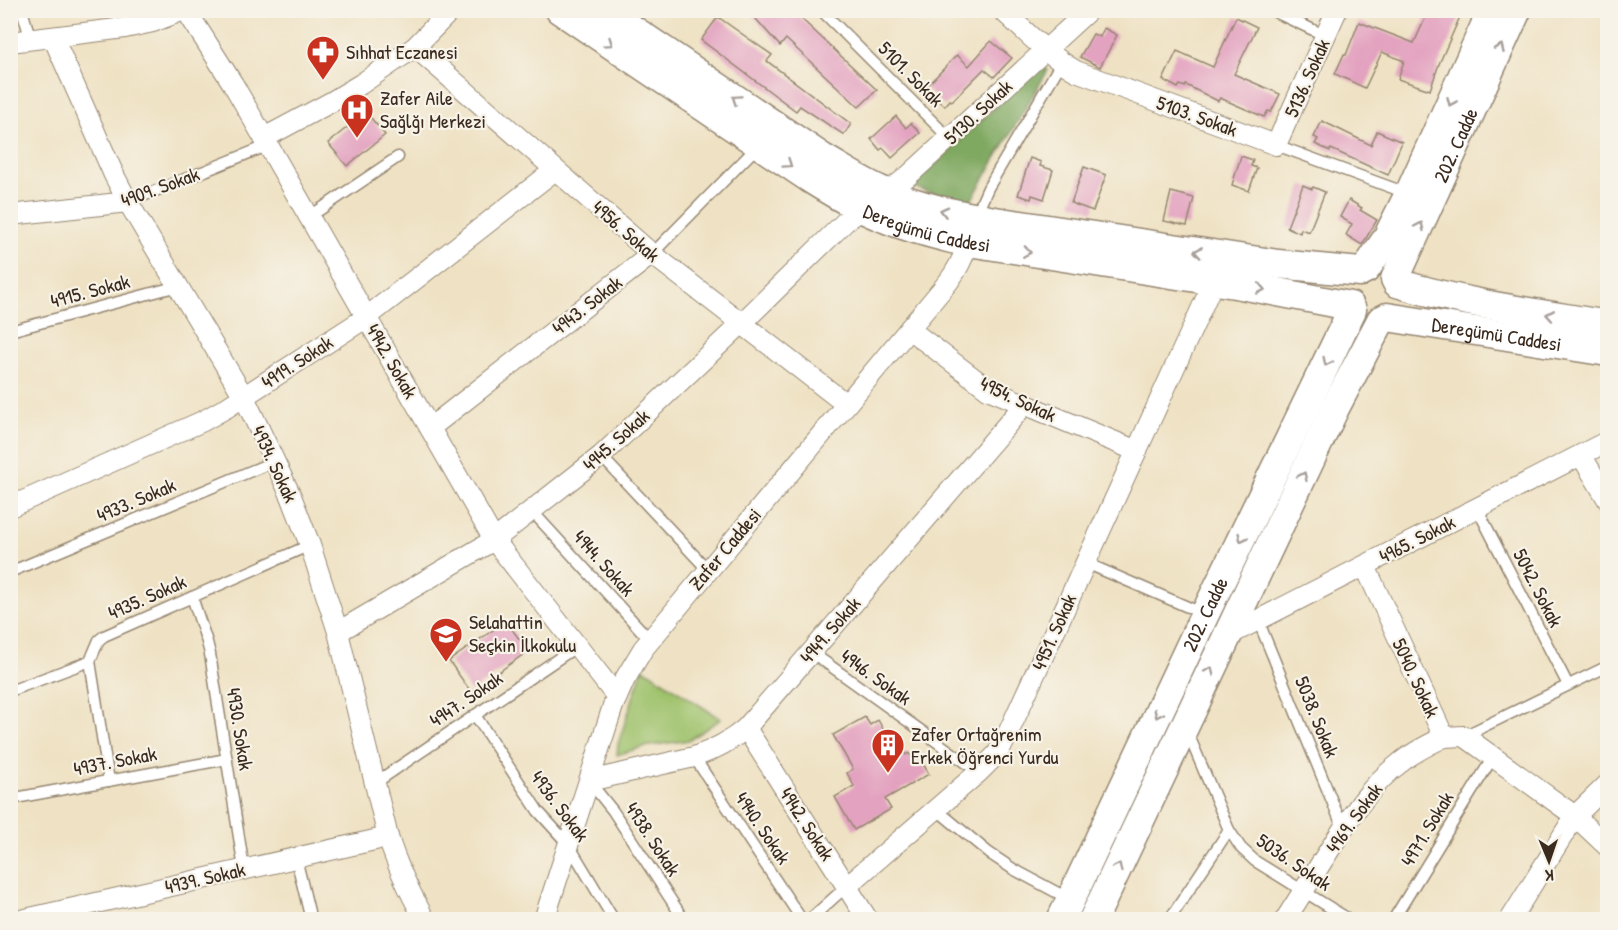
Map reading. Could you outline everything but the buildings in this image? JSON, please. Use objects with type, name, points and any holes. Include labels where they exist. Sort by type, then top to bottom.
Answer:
[{"type":"main road","name":"Deregümü Caddesi","points":[[560,10],[818,184],[862,208],[905,226],[932,234],[972,230],[1278,264],[1363,270]]},
{"type":"main road","name":"202. Cadde","points":[[1363,270],[1387,238],[1409,194],[1492,10]]},
{"type":"main road","name":"202. Cadde","points":[[1396,281],[1517,10]]},
{"type":"main road","name":"Deregümü Caddesi","points":[[615,13],[823,158],[887,193],[930,207],[972,230],[1351,308]]},
{"type":"main road","points":[[1381,269],[1396,281],[1400,298],[1397,307],[1384,318],[1374,321],[1364,320],[1356,315],[1347,299],[1347,290],[1351,281],[1363,270],[1381,269]]},
{"type":"main road","name":"Deregümü Caddesi","points":[[1396,281],[1427,292],[1470,302],[1608,325]]},
{"type":"main road","name":"202. Cadde","points":[[1065,910],[1351,308]]},
{"type":"main road","name":"Deregümü Caddesi","points":[[1384,318],[1608,352]]},
{"type":"main road","name":"202. Cadde","points":[[1094,919],[1335,408],[1384,318]]},
{"type":"street","points":[[10,42],[125,28],[153,22],[185,10]]},
{"type":"street","name":"4942. Sokak","points":[[185,10],[233,84],[494,540],[617,697]]},
{"type":"street","name":"4909. Sokak","points":[[266,142],[361,84],[415,47],[451,10]]},
{"type":"street","name":"5103. Sokak","points":[[1002,10],[1061,63],[1093,78],[1276,145]]},
{"type":"street","name":"5130. Sokak","points":[[862,208],[887,193],[908,176],[1089,10]]},
{"type":"street","name":"5136. Sokak","points":[[1276,145],[1337,10]]},
{"type":"street","name":"4934. Sokak","points":[[53,37],[128,202],[244,397],[275,461],[310,545],[338,632],[388,837],[405,882],[425,920]]},
{"type":"street","name":"4956. Sokak","points":[[415,47],[652,254],[846,404]]},
{"type":"street","name":"4919. Sokak","points":[[10,507],[203,421],[244,397],[367,317],[555,170]]},
{"type":"street","name":"4909. Sokak","points":[[10,215],[128,202]]},
{"type":"street","name":"4945. Sokak","points":[[338,632],[494,540],[601,456],[862,208]]},
{"type":"street","name":"Zafer Caddesi","points":[[544,920],[625,678],[650,640],[958,269],[972,230]]},
{"type":"street","name":"4943. Sokak","points":[[430,428],[652,254]]},
{"type":"street","name":"4951. Sokak","points":[[847,886],[997,754],[1214,281]]},
{"type":"street","name":"4954. Sokak","points":[[909,329],[981,384],[1002,396],[1137,451]]},
{"type":"street","name":"4949. Sokak","points":[[589,781],[694,757],[722,746],[746,728],[1024,405]]},
{"type":"street","name":"4965. Sokak","points":[[1227,636],[1608,441]]},
{"type":"street","points":[[1581,455],[1608,500]]},
{"type":"street","name":"5040. Sokak","points":[[1365,566],[1444,737],[1464,736]]},
{"type":"street","name":"4942. Sokak","points":[[746,728],[868,920]]},
{"type":"street","points":[[1464,736],[1575,816],[1608,847]]},
{"type":"street","name":"4969. Sokak","points":[[1285,920],[1343,828],[1381,779],[1398,764],[1425,746],[1444,737]]},
{"type":"street","points":[[1510,920],[1575,816],[1608,784]]},
{"type":"street","name":"4939. Sokak","points":[[21,920],[388,837]]},
{"type":"lane","points":[[22,10],[31,40]]},
{"type":"lane","name":"5101. Sokak","points":[[821,10],[949,138]]},
{"type":"lane","points":[[1271,10],[1326,36]]},
{"type":"lane","points":[[972,230],[988,189],[1061,63]]},
{"type":"lane","name":"4909. Sokak","points":[[128,202],[266,142]]},
{"type":"lane","name":"4943. Sokak","points":[[652,254],[759,144]]},
{"type":"lane","name":"5103. Sokak","points":[[1276,145],[1409,194]]},
{"type":"lane","points":[[309,217],[398,157]]},
{"type":"lane","name":"4915. Sokak","points":[[10,331],[178,286]]},
{"type":"lane","points":[[601,456],[708,570]]},
{"type":"lane","name":"4933. Sokak","points":[[10,572],[275,461]]},
{"type":"lane","name":"5042. Sokak","points":[[1477,508],[1568,686]]},
{"type":"lane","name":"4944. Sokak","points":[[531,510],[650,640]]},
{"type":"lane","name":"4935. Sokak","points":[[90,661],[99,640],[104,636],[310,545]]},
{"type":"lane","points":[[1086,562],[1205,614]]},
{"type":"lane","name":"4930. Sokak","points":[[192,597],[209,648],[244,869]]},
{"type":"lane","name":"5038. Sokak","points":[[1258,620],[1343,828]]},
{"type":"lane","name":"4947. Sokak","points":[[375,783],[577,646]]},
{"type":"lane","name":"4946. Sokak","points":[[811,652],[979,772]]},
{"type":"lane","points":[[10,691],[90,661],[109,781]]},
{"type":"lane","points":[[1464,736],[1608,666]]},
{"type":"lane","name":"4936. Sokak","points":[[475,715],[538,811],[568,845],[614,920]]},
{"type":"lane","name":"5036. Sokak","points":[[1185,725],[1229,830],[1240,848],[1350,920]]},
{"type":"lane","name":"4940. Sokak","points":[[694,757],[802,920]]},
{"type":"lane","name":"4971. Sokak","points":[[1393,920],[1492,757]]},
{"type":"lane","name":"4937. Sokak","points":[[10,799],[226,759]]},
{"type":"lane","name":"4938. Sokak","points":[[589,781],[613,811],[684,920]]},
{"type":"lane","points":[[936,809],[989,853],[1013,868],[1065,910]]},
{"type":"lane","points":[[1169,920],[1229,830]]},
{"type":"lane","points":[[296,858],[311,920]]},
{"type":"lane","name":"4951. Sokak","points":[[809,920],[847,886]]},
{"type":"green space","points":[[1040,64],[1048,70],[969,204],[912,187]]},
{"type":"green space","points":[[643,668],[721,719],[689,740],[643,747],[617,755],[618,744]]},
{"type":"place","name":"Sıhhat Eczanesi","points":[[323,81]]},
{"type":"place","name":"Zafer Aile Sağlğı Merkezi","points":[[357,139]]},
{"type":"place","name":"Selahattin Seçkin İlkokulu","points":[[446,663]]},
{"type":"place","name":"Zafer Ortağrenim Erkek Öğrenci Yurdu","points":[[888,774]]}]
